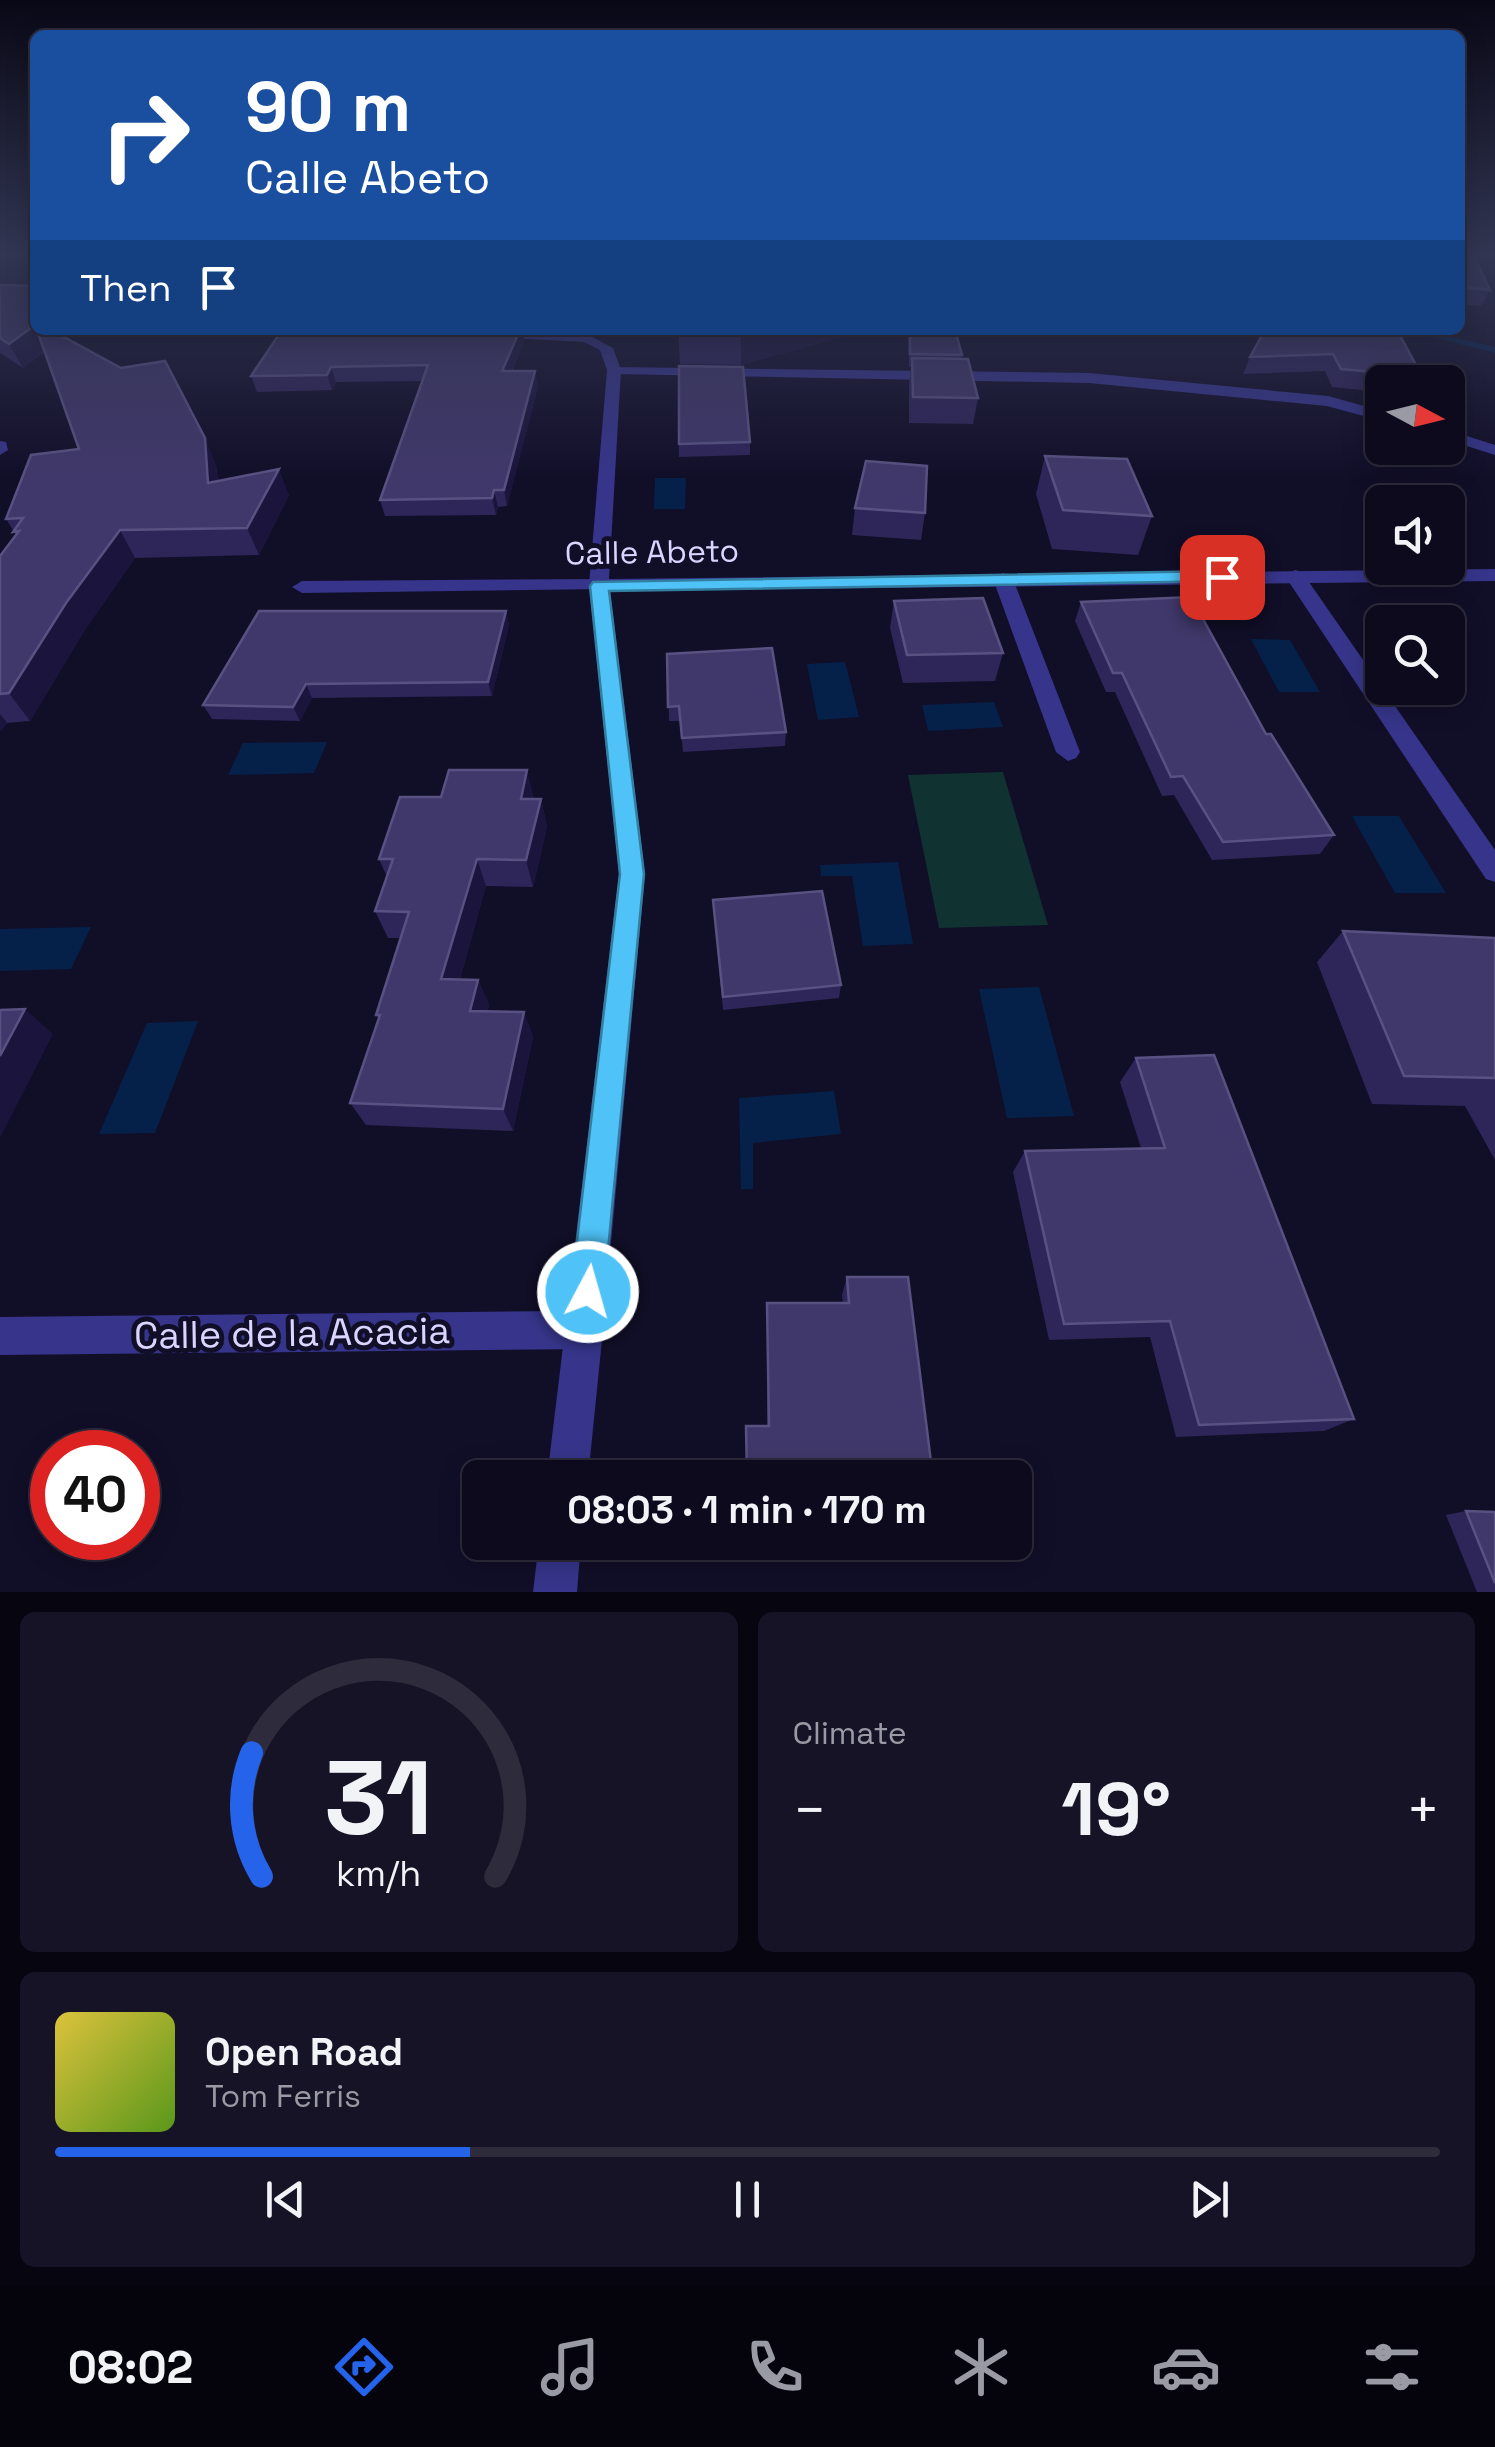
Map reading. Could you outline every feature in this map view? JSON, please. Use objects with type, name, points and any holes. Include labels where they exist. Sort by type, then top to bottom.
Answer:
[{"type":"street","points":[[517,335],[587,338],[606,348],[614,370],[599,586],[632,874],[570,1460]]},
{"type":"street","points":[[614,370],[1089,378],[1328,401],[1365,411]]},
{"type":"street","points":[[1465,440],[1495,450]]},
{"type":"street","name":"Calle Abeto","points":[[302,588],[1495,575]]},
{"type":"street","points":[[1295,576],[1495,871]]},
{"type":"street","points":[[1002,579],[1068,752]]},
{"type":"street","name":"Calle de la Acacia","points":[[0,1336],[584,1330]]},
{"type":"street","points":[[555,1592],[558,1560]]},
{"type":"green space","points":[[1003,772],[1048,925],[939,928],[908,775]]},
{"type":"water","points":[[655,478],[686,478],[685,509],[654,509]]},
{"type":"water","points":[[1251,639],[1290,640],[1320,692],[1279,692]]},
{"type":"water","points":[[845,662],[859,717],[818,720],[807,664]]},
{"type":"water","points":[[994,702],[1003,727],[928,731],[922,705]]},
{"type":"water","points":[[327,742],[314,773],[228,775],[243,743]]},
{"type":"water","points":[[1352,816],[1399,816],[1446,893],[1395,893]]},
{"type":"water","points":[[898,862],[913,944],[863,946],[852,876],[821,876],[820,865]]},
{"type":"water","points":[[91,927],[71,969],[0,971],[0,929]]},
{"type":"water","points":[[1039,987],[1074,1116],[1007,1118],[979,989]]},
{"type":"water","points":[[198,1021],[155,1133],[99,1134],[147,1023]]},
{"type":"water","points":[[834,1091],[841,1134],[753,1143],[753,1189],[741,1189],[739,1098]]},
{"type":"building","points":[[0,330],[28,330],[9,344],[0,338]]},
{"type":"building","points":[[39,335],[60,335],[121,368],[165,361],[205,438],[208,483],[279,469],[247,528],[120,530],[66,603],[9,693],[0,694],[0,556],[19,531],[13,532],[23,518],[6,519],[31,455],[79,449]]},
{"type":"building","points":[[279,335],[518,335],[502,371],[535,371],[504,490],[494,490],[492,498],[380,500],[428,365],[331,367],[327,375],[251,376]]},
{"type":"building","points":[[910,335],[956,335],[962,355],[910,354]]},
{"type":"building","points":[[1262,335],[1400,335],[1416,365],[1365,365],[1365,371],[1341,369],[1333,354],[1250,357]]},
{"type":"building","points":[[912,358],[968,359],[978,398],[913,397]]},
{"type":"building","points":[[679,366],[743,367],[750,442],[679,444]]},
{"type":"building","points":[[1045,456],[1127,459],[1152,516],[1063,510]]},
{"type":"building","points":[[866,461],[927,466],[925,513],[855,508]]},
{"type":"building","points":[[1191,597],[1266,734],[1271,734],[1334,835],[1223,842],[1183,776],[1171,777],[1122,673],[1113,673],[1081,602]]},
{"type":"building","points":[[983,598],[1003,653],[907,655],[894,601]]},
{"type":"building","points":[[259,611],[506,611],[488,682],[306,684],[293,707],[203,705]]},
{"type":"building","points":[[772,648],[786,732],[682,738],[679,706],[668,707],[667,654]]},
{"type":"building","points":[[449,770],[527,770],[521,799],[541,799],[526,860],[477,859],[441,979],[478,980],[470,1011],[524,1012],[503,1109],[350,1103],[409,912],[375,911],[393,859],[379,859],[400,797],[441,797]]},
{"type":"building","points":[[822,891],[841,985],[723,997],[713,900]]},
{"type":"building","points":[[1343,931],[1495,938],[1495,1078],[1404,1076]]},
{"type":"building","points":[[25,1009],[0,1056],[0,1010]]},
{"type":"building","points":[[1214,1055],[1354,1419],[1199,1425],[1170,1321],[1064,1324],[1025,1151],[1165,1148],[1136,1058]]},
{"type":"building","points":[[847,1277],[908,1277],[931,1460],[747,1460],[746,1426],[769,1426],[767,1303],[849,1303]]},
{"type":"building","points":[[1466,1511],[1495,1512],[1495,1583]]},
{"type":"waterway","points":[[1430,335],[1495,350]]},
{"type":"route","points":[[588,1292],[632,874],[599,586],[1222,577]]}]
